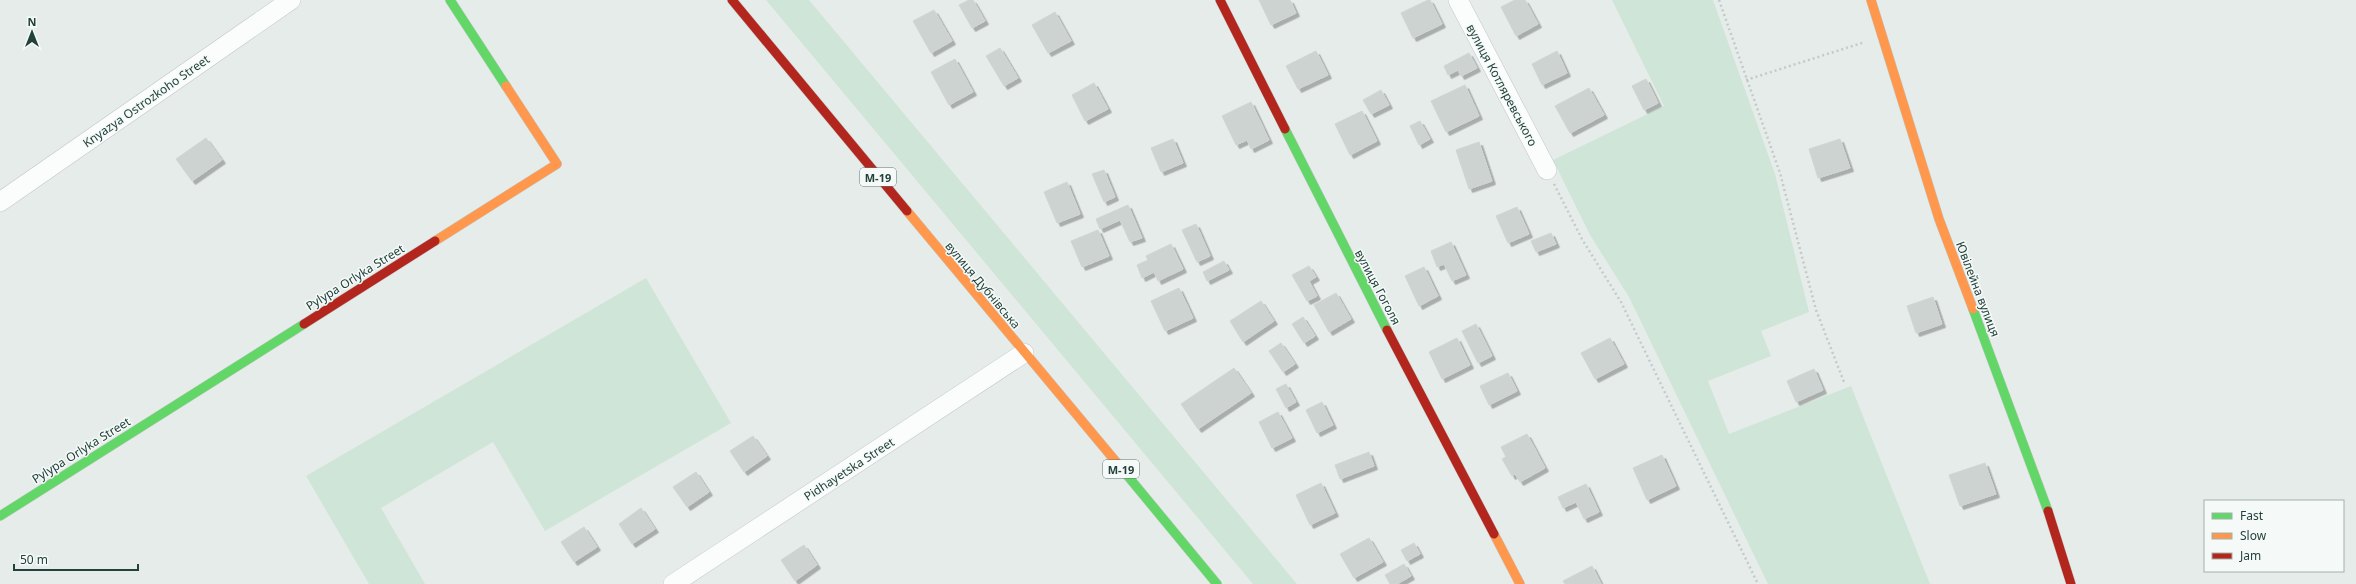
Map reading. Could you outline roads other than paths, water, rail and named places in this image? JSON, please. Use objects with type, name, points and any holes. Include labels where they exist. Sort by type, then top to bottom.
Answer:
[{"type":"main road","name":"Pylypa Orlyka Street","points":[[0,516],[557,164],[450,0]]},
{"type":"main road","name":"вулиця Дубнівська","points":[[732,0],[1217,584]]},
{"type":"main road","name":"вулиця Гоголя","points":[[1220,0],[1344,248],[1520,584]]},
{"type":"main road","name":"Ювілейна вулиця","points":[[1871,0],[1939,219],[2040,486],[2071,584]]},
{"type":"street","name":"Knyazya Ostrozkoho Street","points":[[0,202],[291,0]]},
{"type":"street","name":"вулиця Котляревського","points":[[1458,0],[1547,170]]},
{"type":"street","name":"Pidhayetska Street","points":[[673,584],[1024,353]]}]
